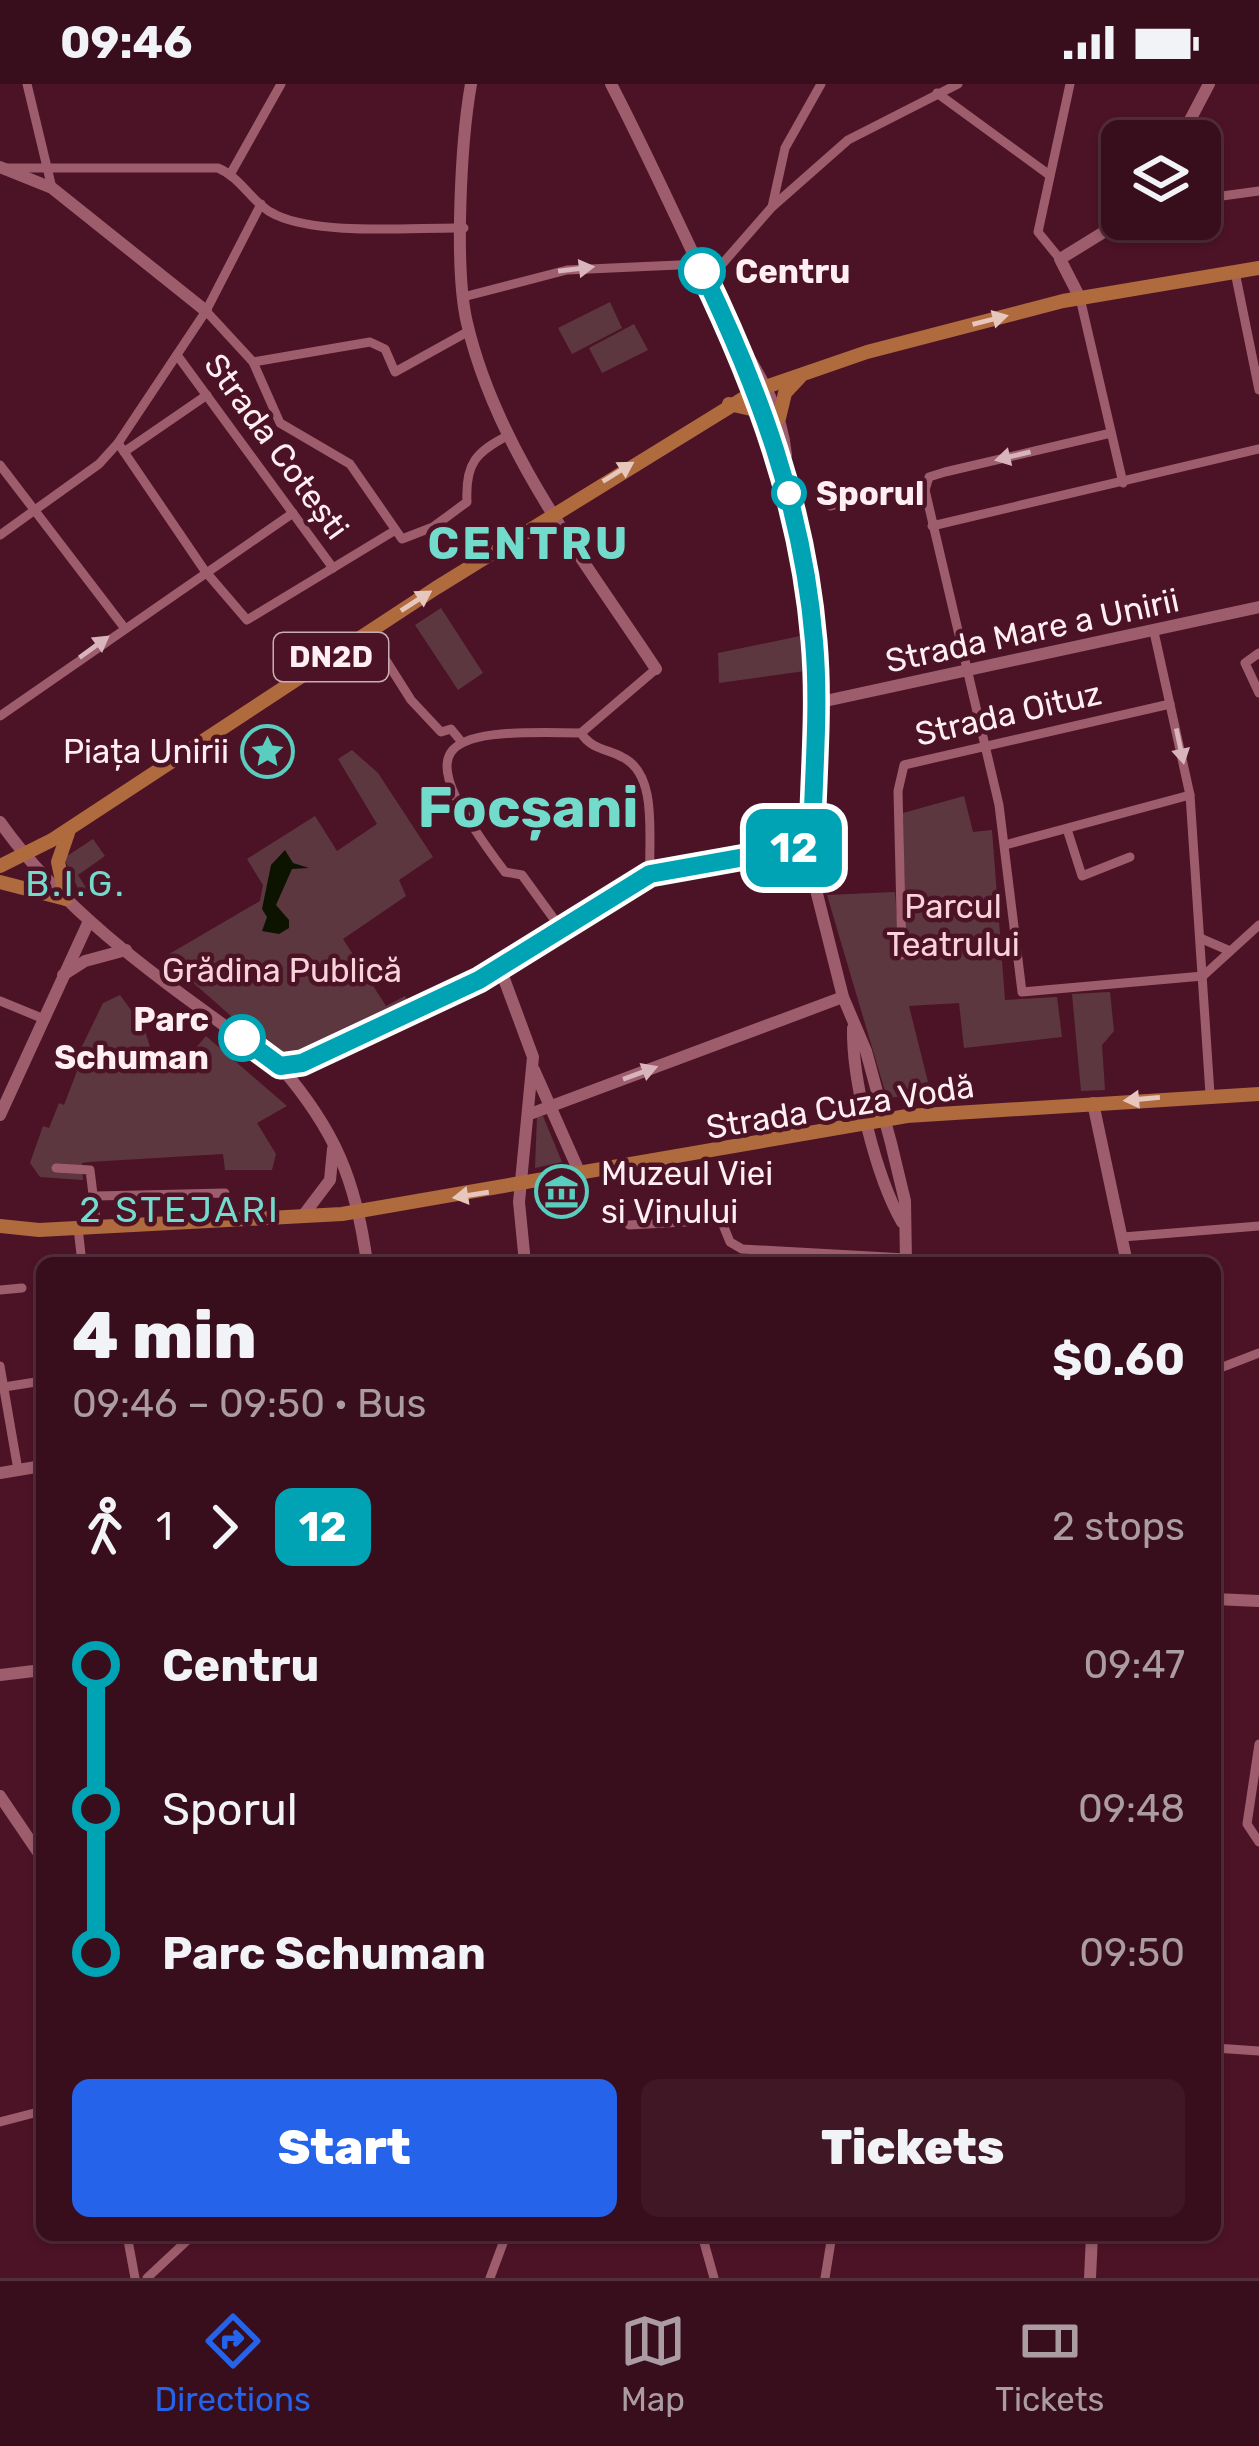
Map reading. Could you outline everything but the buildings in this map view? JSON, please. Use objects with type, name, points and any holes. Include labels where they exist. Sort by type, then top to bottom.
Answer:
[{"type":"main road","points":[[470,84],[463,298],[469,331],[509,435],[656,669]]},
{"type":"main road","points":[[611,84],[775,422],[814,637],[812,845],[817,901],[843,997],[866,1051],[886,1121],[905,1201],[902,1222]]},
{"type":"main road","points":[[1190,120],[1209,84]]},
{"type":"main road","name":"Strada Cotești","points":[[2,167],[52,188],[206,311]]},
{"type":"main road","points":[[1080,298],[1060,259],[1101,234]]},
{"type":"main road","points":[[729,404],[805,372],[1080,298],[1259,268]]},
{"type":"main road","points":[[775,422],[784,393],[805,372]]},
{"type":"main road","points":[[729,404],[760,411],[775,422]]},
{"type":"main road","name":"DN2D","points":[[71,829],[368,632],[729,404]]},
{"type":"main road","name":"Strada Mare a Unirii","points":[[816,703],[1259,607]]},
{"type":"main road","points":[[0,821],[25,856],[89,921],[280,1066],[333,1141],[353,1182],[366,1257]]},
{"type":"main road","points":[[0,866],[71,829]]},
{"type":"main road","points":[[65,899],[58,862],[71,829]]},
{"type":"main road","points":[[280,1066],[302,1063],[500,968],[650,874],[812,845]]},
{"type":"main road","points":[[0,882],[65,899]]},
{"type":"main road","points":[[0,1115],[89,921]]},
{"type":"main road","points":[[62,976],[85,962],[126,950]]},
{"type":"main road","points":[[500,968],[528,1033],[533,1069],[520,1186],[525,1257]]},
{"type":"main road","points":[[530,1114],[843,997]]},
{"type":"main road","points":[[853,1027],[852,1054],[869,1124],[902,1222],[906,1257]]},
{"type":"main road","points":[[533,1069],[581,1176]]},
{"type":"main road","name":"Strada Cuza Vodă","points":[[0,1226],[39,1230],[361,1212],[886,1121],[1259,1094]]},
{"type":"main road","points":[[1093,1103],[1126,1257]]},
{"type":"main road","points":[[302,1217],[330,1180],[333,1141]]},
{"type":"main road","points":[[0,1211],[18,1225]]},
{"type":"main road","points":[[0,1474],[36,1467]]},
{"type":"main road","points":[[1221,1599],[1259,1601]]},
{"type":"main road","points":[[0,1675],[36,1671]]},
{"type":"main road","points":[[0,1796],[4,1816],[36,1851]]},
{"type":"main road","points":[[1090,2278],[1091,2241]]},
{"type":"street","points":[[27,84],[52,188]]},
{"type":"street","points":[[231,173],[281,84]]},
{"type":"street","points":[[772,207],[785,148],[821,84]]},
{"type":"street","points":[[463,298],[567,269],[723,263],[772,207],[848,140],[958,84]]},
{"type":"street","points":[[1060,259],[1038,232],[1070,84]]},
{"type":"street","points":[[937,93],[1048,174]]},
{"type":"street","points":[[2,167],[218,168],[231,173],[274,215],[302,222],[464,228]]},
{"type":"street","points":[[1221,196],[1259,191]]},
{"type":"street","points":[[121,448],[206,311],[261,204]]},
{"type":"street","points":[[1235,272],[1259,390]]},
{"type":"street","points":[[1080,298],[1123,483]]},
{"type":"street","points":[[206,311],[253,362],[280,423],[350,464],[398,535]]},
{"type":"street","points":[[253,362],[370,342],[385,349],[395,372],[469,331]]},
{"type":"street","name":"Strada Cotești","points":[[177,355],[334,568]]},
{"type":"street","points":[[0,535],[121,448],[207,395]]},
{"type":"street","points":[[1111,433],[945,472],[929,477],[925,490],[1005,845],[1022,992],[1203,976],[1259,925]]},
{"type":"street","points":[[121,448],[205,572],[247,620],[398,535],[433,527],[467,502],[466,470],[474,456],[509,435]]},
{"type":"street","points":[[932,526],[1259,449]]},
{"type":"street","points":[[0,465],[123,626]]},
{"type":"street","points":[[830,506],[904,489],[925,490]]},
{"type":"street","points":[[0,716],[123,626],[293,513]]},
{"type":"street","points":[[368,632],[411,700],[441,732],[451,729],[460,740]]},
{"type":"street","points":[[1154,632],[1190,795],[1210,1094]]},
{"type":"street","points":[[1259,653],[1245,663],[1259,693]]},
{"type":"street","points":[[562,930],[522,874],[505,872],[452,792],[445,770],[448,754],[460,740],[480,733],[581,733],[656,669]]},
{"type":"street","name":"Strada Oituz","points":[[902,955],[899,772],[914,761],[1170,704]]},
{"type":"street","points":[[581,733],[590,744],[626,758],[645,779],[650,874]]},
{"type":"street","points":[[1005,845],[1190,795]]},
{"type":"street","points":[[1067,829],[1082,876],[1130,857]]},
{"type":"street","points":[[1200,938],[1230,951]]},
{"type":"street","points":[[0,1001],[44,1018]]},
{"type":"street","points":[[56,1168],[90,1170],[97,1196],[97,1227]]},
{"type":"street","points":[[97,1196],[225,1193],[219,1223]]},
{"type":"street","points":[[629,1226],[721,1220],[730,1243],[742,1250],[846,1257]]},
{"type":"street","points":[[1123,1238],[1259,1226]]},
{"type":"street","points":[[78,1228],[81,1257]]},
{"type":"street","points":[[0,1290],[22,1288]]},
{"type":"street","points":[[1221,1368],[1259,1353]]},
{"type":"street","points":[[0,1366],[18,1470]]},
{"type":"street","points":[[4,1387],[36,1382]]},
{"type":"street","points":[[1259,1744],[1247,1824],[1259,1841]]},
{"type":"street","points":[[1221,2048],[1259,2050]]},
{"type":"street","points":[[0,2122],[36,2113]]},
{"type":"street","points":[[128,2241],[135,2278]]},
{"type":"street","points":[[147,2278],[187,2241]]},
{"type":"street","points":[[490,2278],[504,2241]]},
{"type":"street","points":[[704,2241],[714,2278]]},
{"type":"street","points":[[825,2278],[831,2241]]},
{"type":"green space","points":[[610,302],[622,328],[572,354],[558,328]]},
{"type":"green space","points":[[634,324],[648,350],[602,373],[589,348]]},
{"type":"green space","points":[[441,608],[483,673],[458,690],[415,625]]},
{"type":"green space","points":[[800,636],[805,671],[719,683],[718,653]]},
{"type":"green space","name":"Grădina Publică","points":[[352,750],[378,773],[433,857],[399,880],[406,896],[343,939],[386,1006],[405,996],[410,1006],[310,1054],[281,1060],[164,957],[260,901],[263,885],[247,859],[315,816],[337,851],[377,824],[338,759]]},
{"type":"green space","name":"Parcul Teatrului","points":[[964,796],[973,832],[992,830],[1005,1000],[1057,997],[1062,1037],[964,1048],[959,1003],[909,1006],[931,1094],[887,1098],[827,895],[895,892],[900,959],[906,959],[903,813]]},
{"type":"green space","points":[[93,839],[105,856],[78,875],[88,891],[81,895],[64,858]]},
{"type":"green space","points":[[1110,992],[1114,1031],[1102,1045],[1105,1090],[1081,1091],[1072,994]]},
{"type":"green space","points":[[120,995],[144,1028],[158,1072],[188,1057],[206,1036],[287,1106],[257,1123],[276,1154],[272,1170],[225,1170],[223,1154],[89,1162],[82,1163],[83,1180],[40,1177],[30,1163],[43,1126],[49,1128],[59,1103],[64,1105],[77,1071],[72,1067],[103,1003]]},
{"type":"green space","points":[[543,1116],[562,1162],[535,1168],[537,1117]]},
{"type":"shaded area","points":[[285,850],[293,863],[309,868],[292,869],[276,905],[289,920],[289,928],[279,934],[262,931],[267,917],[262,909],[271,865]]},
{"type":"bus line","name":"12","points":[[242,1038],[280,1066],[302,1063],[479,980],[650,874],[812,845],[816,703],[806,578],[772,429],[702,271]]},
{"type":"place","name":"Centru","points":[[702,271]]},
{"type":"place","name":"Sporul","points":[[789,493]]},
{"type":"place","name":"Piața Unirii","points":[[268,751]]},
{"type":"place","name":"Parc Schuman","points":[[242,1038]]},
{"type":"place","name":"Muzeul Viei si Vinului","points":[[562,1192]]},
{"type":"district","name":"CENTRU","points":[[529,543]]},
{"type":"district","name":"Focșani","points":[[528,807]]},
{"type":"district","name":"B.I.G.","points":[[76,883]]},
{"type":"district","name":"2 STEJARI","points":[[180,1209]]}]
